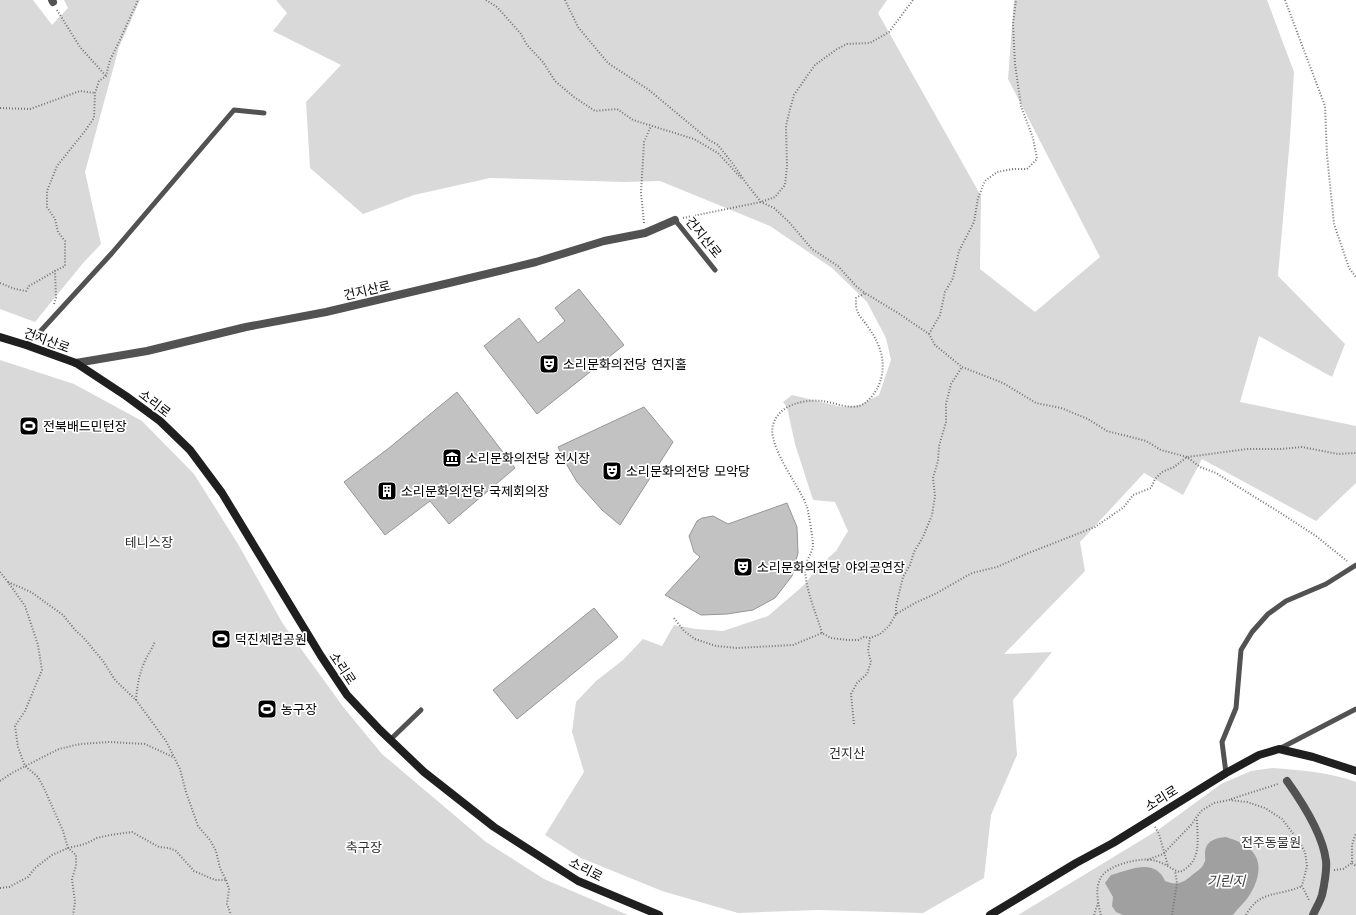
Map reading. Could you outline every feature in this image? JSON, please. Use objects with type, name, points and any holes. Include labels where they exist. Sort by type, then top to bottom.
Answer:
[{"type":"street","name":"건지산로","points":[[0,337],[76,363],[147,351],[246,327],[326,312],[536,262],[604,241],[646,233],[674,220]]},
{"type":"street","name":"소리로","points":[[76,363],[126,396],[160,421],[190,450],[222,493],[321,656],[347,695],[390,740],[424,772],[494,827],[578,881],[659,915]]},
{"type":"street","name":"소리로","points":[[990,915],[1076,863],[1113,843],[1226,773],[1259,755],[1278,749]]},
{"type":"street","points":[[1278,749],[1313,757],[1356,771]]},
{"type":"street","points":[[1286,781],[1295,792],[1309,817],[1322,844],[1326,862],[1322,894],[1313,915]]},
{"type":"lane","points":[[26,345],[112,253],[234,110],[264,113]]},
{"type":"lane","name":"건지산로","points":[[674,220],[715,270]]},
{"type":"lane","points":[[1226,773],[1222,742],[1236,708],[1241,650],[1252,632],[1268,614],[1286,601],[1326,584],[1356,567]]},
{"type":"lane","points":[[1278,749],[1356,708]]},
{"type":"lane","points":[[390,740],[421,710]]},
{"type":"path","points":[[0,283],[15,290],[26,291],[29,286],[65,266],[65,241],[58,232],[55,219],[47,207],[47,191],[57,166],[94,118],[95,94],[99,81],[106,76],[110,60],[138,0]]},
{"type":"path","points":[[486,0],[497,7],[521,34],[527,45],[543,62],[555,81],[574,97],[595,111],[617,109],[633,120],[694,140],[718,153],[746,183],[761,202],[774,208],[789,222],[812,249],[838,266],[856,286],[929,334],[935,345],[962,367],[1003,383],[1036,403],[1061,408],[1088,419],[1107,431],[1146,441],[1161,450],[1187,457],[1200,467],[1216,472],[1304,528],[1356,567]]},
{"type":"path","points":[[565,0],[578,28],[608,63],[649,90],[708,140],[718,144],[734,164],[746,183]]},
{"type":"path","points":[[674,220],[761,202],[775,197],[785,185],[787,166],[786,126],[794,95],[815,65],[826,56],[847,44],[870,43],[889,32],[913,0]]},
{"type":"path","points":[[929,334],[940,315],[945,292],[953,278],[959,251],[974,222],[978,198],[985,181],[997,172],[1013,169],[1027,169],[1037,159],[1033,138],[1021,106],[1015,64],[1013,24],[1016,0]]},
{"type":"path","points":[[1285,0],[1325,106],[1327,155],[1334,224],[1349,268],[1356,277]]},
{"type":"path","points":[[52,1],[80,47],[106,76]]},
{"type":"path","points":[[0,108],[30,109],[80,91],[95,94]]},
{"type":"path","points":[[646,233],[640,193],[644,142],[651,126]]},
{"type":"path","points":[[51,319],[56,298],[55,271]]},
{"type":"path","points":[[822,634],[808,593],[805,567],[813,547],[807,507],[771,435],[773,423],[777,415],[789,406],[804,402],[822,401],[841,406],[860,406],[870,399],[878,386],[883,370],[882,354],[868,327],[858,315],[856,298],[866,293]]},
{"type":"path","points":[[674,618],[684,631],[695,639],[716,646],[737,648],[793,645],[822,634],[831,638],[858,640],[864,637],[870,638],[880,634],[889,626],[896,614],[896,606],[903,577],[910,565],[914,552],[923,537],[932,515],[935,496],[933,478],[938,461],[939,446],[946,422],[946,404],[951,384],[962,367]]},
{"type":"path","points":[[896,614],[972,573],[997,567],[1096,527],[1124,507],[1133,495],[1151,488],[1155,479],[1162,472],[1174,467],[1187,457],[1247,449],[1281,449],[1302,447],[1338,454],[1356,453]]},
{"type":"path","points":[[0,572],[25,606],[38,645],[42,670],[25,711],[15,726],[18,747],[25,766],[38,777],[63,831],[68,848],[76,855],[76,866],[72,879],[75,902],[73,915]]},
{"type":"path","points":[[8,582],[30,592],[63,615],[103,661],[115,680],[136,700],[166,741],[180,769],[186,792],[198,826],[210,840],[216,851],[220,868],[226,880],[228,889],[227,904],[231,915]]},
{"type":"path","points":[[854,724],[851,694],[857,683],[867,674],[870,662],[868,651],[870,638]]},
{"type":"path","points":[[136,700],[137,686],[144,662],[152,651],[155,640]]},
{"type":"path","points":[[0,781],[12,773],[59,749],[80,744],[102,742],[145,744],[174,757]]},
{"type":"path","points":[[1147,860],[1164,853],[1191,825],[1201,812],[1214,803],[1230,800],[1286,781]]},
{"type":"path","points":[[1230,800],[1247,802],[1265,808],[1282,819],[1305,852],[1307,866],[1302,886],[1310,905]]},
{"type":"path","points":[[1098,903],[1094,914],[1100,915],[1098,885],[1100,877],[1111,868],[1118,865],[1129,862],[1154,860],[1175,871],[1180,872],[1187,869],[1196,857],[1198,847],[1196,817]]},
{"type":"path","points":[[1152,818],[1159,834],[1168,866]]},
{"type":"path","points":[[0,888],[8,887],[28,877],[35,868],[52,855],[68,848],[84,844],[97,838],[132,832],[159,847],[176,851],[194,871],[215,880],[226,880]]},
{"type":"path","points":[[1352,863],[1352,845],[1356,833]]},
{"type":"path","points":[[1325,872],[1343,869],[1352,863]]},
{"type":"path","points":[[1352,863],[1356,866]]},
{"type":"path","points":[[1172,915],[1177,883],[1175,871]]},
{"type":"path","points":[[1246,915],[1249,908],[1260,898],[1272,893],[1288,891],[1302,886]]},
{"type":"green space","points":[[0,0],[33,0],[52,25],[68,8],[64,0],[140,0],[119,47],[85,172],[101,244],[83,263],[35,322],[0,309]]},
{"type":"green space","name":"건지산","points":[[276,0],[887,0],[878,13],[981,196],[980,269],[1035,312],[1100,257],[1008,79],[1014,0],[1267,0],[1294,72],[1278,276],[1345,344],[1332,377],[1259,336],[1240,402],[1356,426],[1356,483],[1316,521],[1202,459],[1183,495],[1144,473],[1080,542],[1085,571],[1004,654],[1052,652],[1013,700],[1017,755],[991,815],[984,878],[923,913],[818,910],[738,913],[662,891],[581,858],[545,835],[584,772],[572,732],[576,702],[596,681],[623,660],[643,639],[662,646],[674,625],[696,629],[723,631],[768,616],[804,585],[819,566],[836,551],[848,531],[835,502],[813,500],[795,444],[787,407],[783,402],[792,395],[842,407],[860,405],[879,395],[891,360],[886,338],[867,302],[832,268],[770,226],[660,181],[625,182],[490,178],[414,195],[363,214],[310,168],[306,102],[341,65],[273,31],[287,13]]},
{"type":"green space","points":[[0,360],[74,384],[142,421],[194,474],[238,544],[283,624],[344,708],[382,754],[486,842],[544,879],[628,915],[0,915]]},
{"type":"green space","name":"전주동물원","points":[[1272,768],[1325,774],[1356,782],[1356,915],[1018,915],[1158,830],[1221,784],[1251,771]]},
{"type":"water","name":"기린지","points":[[1226,837],[1246,845],[1255,855],[1258,867],[1257,879],[1252,891],[1233,915],[1123,915],[1116,912],[1112,906],[1113,897],[1105,883],[1111,875],[1134,868],[1149,867],[1155,869],[1161,874],[1165,881],[1170,883],[1182,882],[1203,866],[1205,860],[1205,850],[1209,843],[1215,839]]},
{"type":"building","name":"소리문화의전당 연지홀","points":[[579,289],[624,345],[537,414],[484,346],[519,318],[538,343],[565,321],[555,308]]},
{"type":"building","name":"소리문화의전당 전시장","points":[[457,392],[515,468],[449,524],[430,501],[385,535],[344,482],[389,448]]},
{"type":"building","name":"소리문화의전당 모악당","points":[[644,407],[673,442],[620,525],[602,510],[577,482],[558,447]]},
{"type":"building","name":"소리문화의전당 야외공연장","points":[[787,503],[797,527],[798,553],[792,576],[775,598],[753,610],[727,614],[701,615],[665,595],[700,557],[694,552],[689,536],[697,521],[702,518],[713,516],[728,524]]},
{"type":"building","points":[[594,608],[618,637],[517,719],[493,690]]},
{"type":"place","name":"소리문화의전당 연지홀","points":[[549,364]]},
{"type":"place","name":"전북배드민턴장","points":[[29,426]]},
{"type":"place","name":"소리문화의전당 전시장","points":[[452,458]]},
{"type":"place","name":"소리문화의전당 모악당","points":[[612,471]]},
{"type":"place","name":"소리문화의전당 국제회의장","points":[[387,491]]},
{"type":"place","name":"소리문화의전당 야외공연장","points":[[743,567]]},
{"type":"place","name":"덕진체련공원","points":[[221,639]]},
{"type":"place","name":"농구장","points":[[267,709]]},
{"type":"park label","name":"테니스장","points":[[149,542]]},
{"type":"park label","name":"축구장","points":[[364,847]]}]
